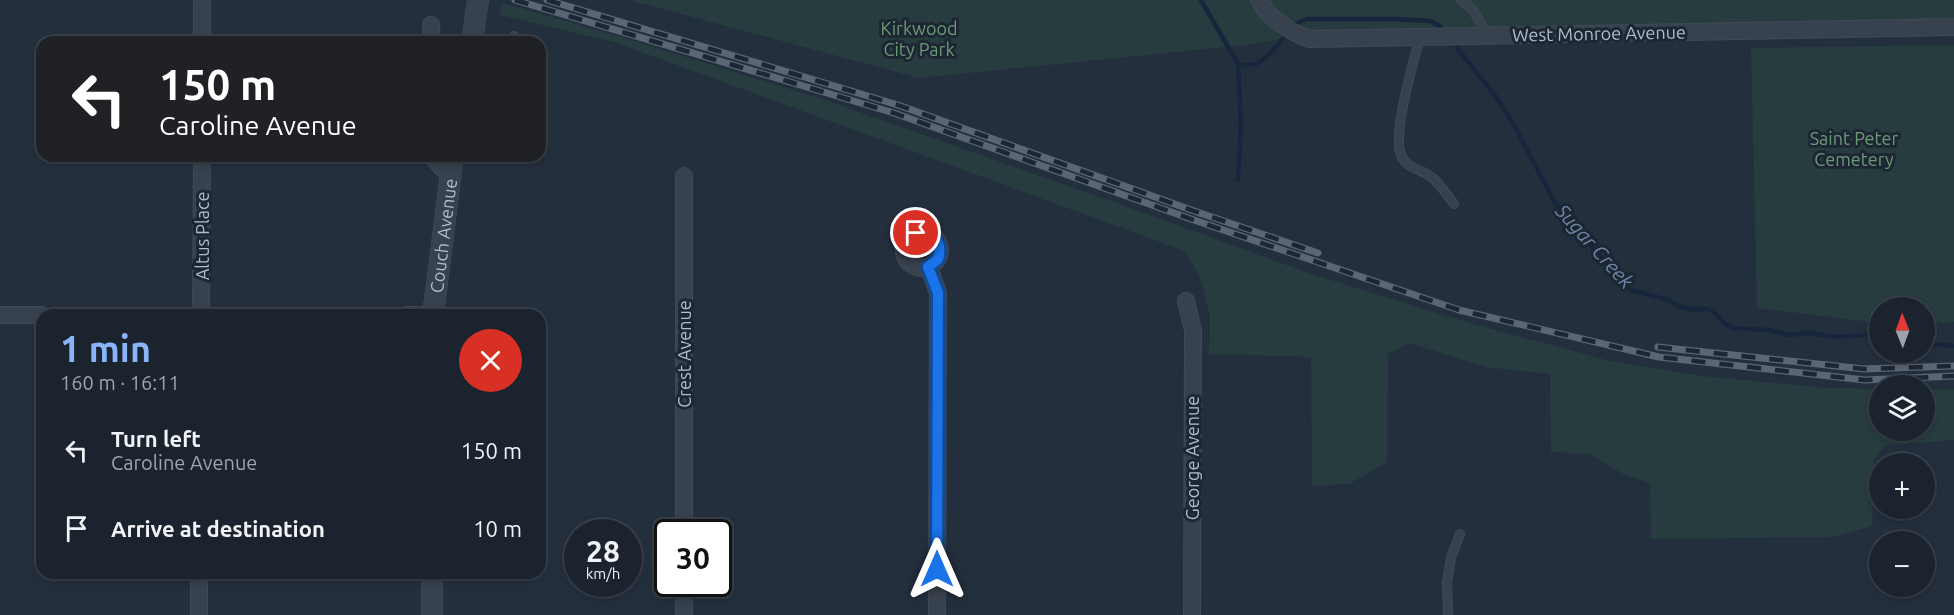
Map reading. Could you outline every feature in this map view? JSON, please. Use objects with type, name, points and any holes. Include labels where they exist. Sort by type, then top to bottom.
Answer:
[{"type":"street","points":[[473,36],[478,0]]},
{"type":"street","name":"West Monroe Avenue","points":[[1259,0],[1272,17],[1293,33],[1309,39],[1954,27]]},
{"type":"street","points":[[202,3],[202,36]]},
{"type":"street","name":"Altus Place","points":[[201,309],[202,162]]},
{"type":"street","name":"Couch Avenue","points":[[434,309],[448,162]]},
{"type":"street","name":"Crest Avenue","points":[[684,176],[684,519]]},
{"type":"street","points":[[928,267],[938,293],[937,615]]},
{"type":"street","name":"George Avenue","points":[[1186,301],[1193,330],[1192,615]]},
{"type":"street","points":[[0,315],[36,315]]},
{"type":"street","points":[[199,579],[199,615]]},
{"type":"street","points":[[432,579],[432,615]]},
{"type":"street","points":[[684,597],[684,615]]},
{"type":"lane","points":[[1461,0],[1472,9],[1488,36]]},
{"type":"lane","points":[[1420,37],[1402,106],[1401,155],[1411,167],[1431,176],[1454,204]]},
{"type":"lane","points":[[1448,615],[1451,558],[1460,534]]},
{"type":"green space","name":"Kirkwood City Park","points":[[629,0],[1954,0],[1954,20],[1317,34],[1245,45],[919,78]]},
{"type":"green space","points":[[503,3],[825,100],[1311,274],[1466,322],[1610,361],[1702,376],[1827,388],[1869,389],[1869,441],[1935,441],[1935,390],[1954,389],[1954,440],[1884,446],[1879,453],[1869,453],[1869,519],[1872,519],[1872,526],[1833,537],[1651,539],[1650,483],[1623,474],[1590,454],[1551,452],[1550,374],[1486,367],[1409,343],[1388,354],[1387,462],[1349,484],[1312,486],[1311,357],[1209,354],[1210,316],[1199,275],[1185,251],[614,42],[499,15]]},
{"type":"green space","name":"Saint Peter Cemetery","points":[[1954,45],[1954,322],[1935,323],[1935,297],[1869,297],[1869,322],[1757,308],[1751,48]]},
{"type":"waterway","points":[[1201,0],[1238,64],[1241,126],[1238,180]]},
{"type":"waterway","name":"Sugar Creek","points":[[1291,26],[1307,19],[1393,19],[1431,21],[1441,27]]},
{"type":"waterway","name":"Sugar Creek","points":[[1238,64],[1246,66],[1260,62],[1272,52],[1287,33]]},
{"type":"waterway","name":"Sugar Creek","points":[[1457,48],[1498,99],[1554,201],[1622,284],[1631,290],[1668,300],[1678,306],[1713,311],[1725,324],[1733,328],[1770,330],[1789,335],[1810,333],[1835,337],[1869,335]]},
{"type":"waterway","name":"Sugar Creek","points":[[1935,344],[1954,346]]},
{"type":"railway","points":[[515,0],[894,113],[1191,219],[1459,310],[1659,357],[1865,380],[1954,376]]},
{"type":"railway","points":[[547,0],[898,105],[1318,253]]},
{"type":"railway","points":[[1658,347],[1864,369],[1954,366]]},
{"type":"route","points":[[916,233],[928,233],[933,236],[940,253],[938,259],[928,267],[938,293],[937,569]]}]
